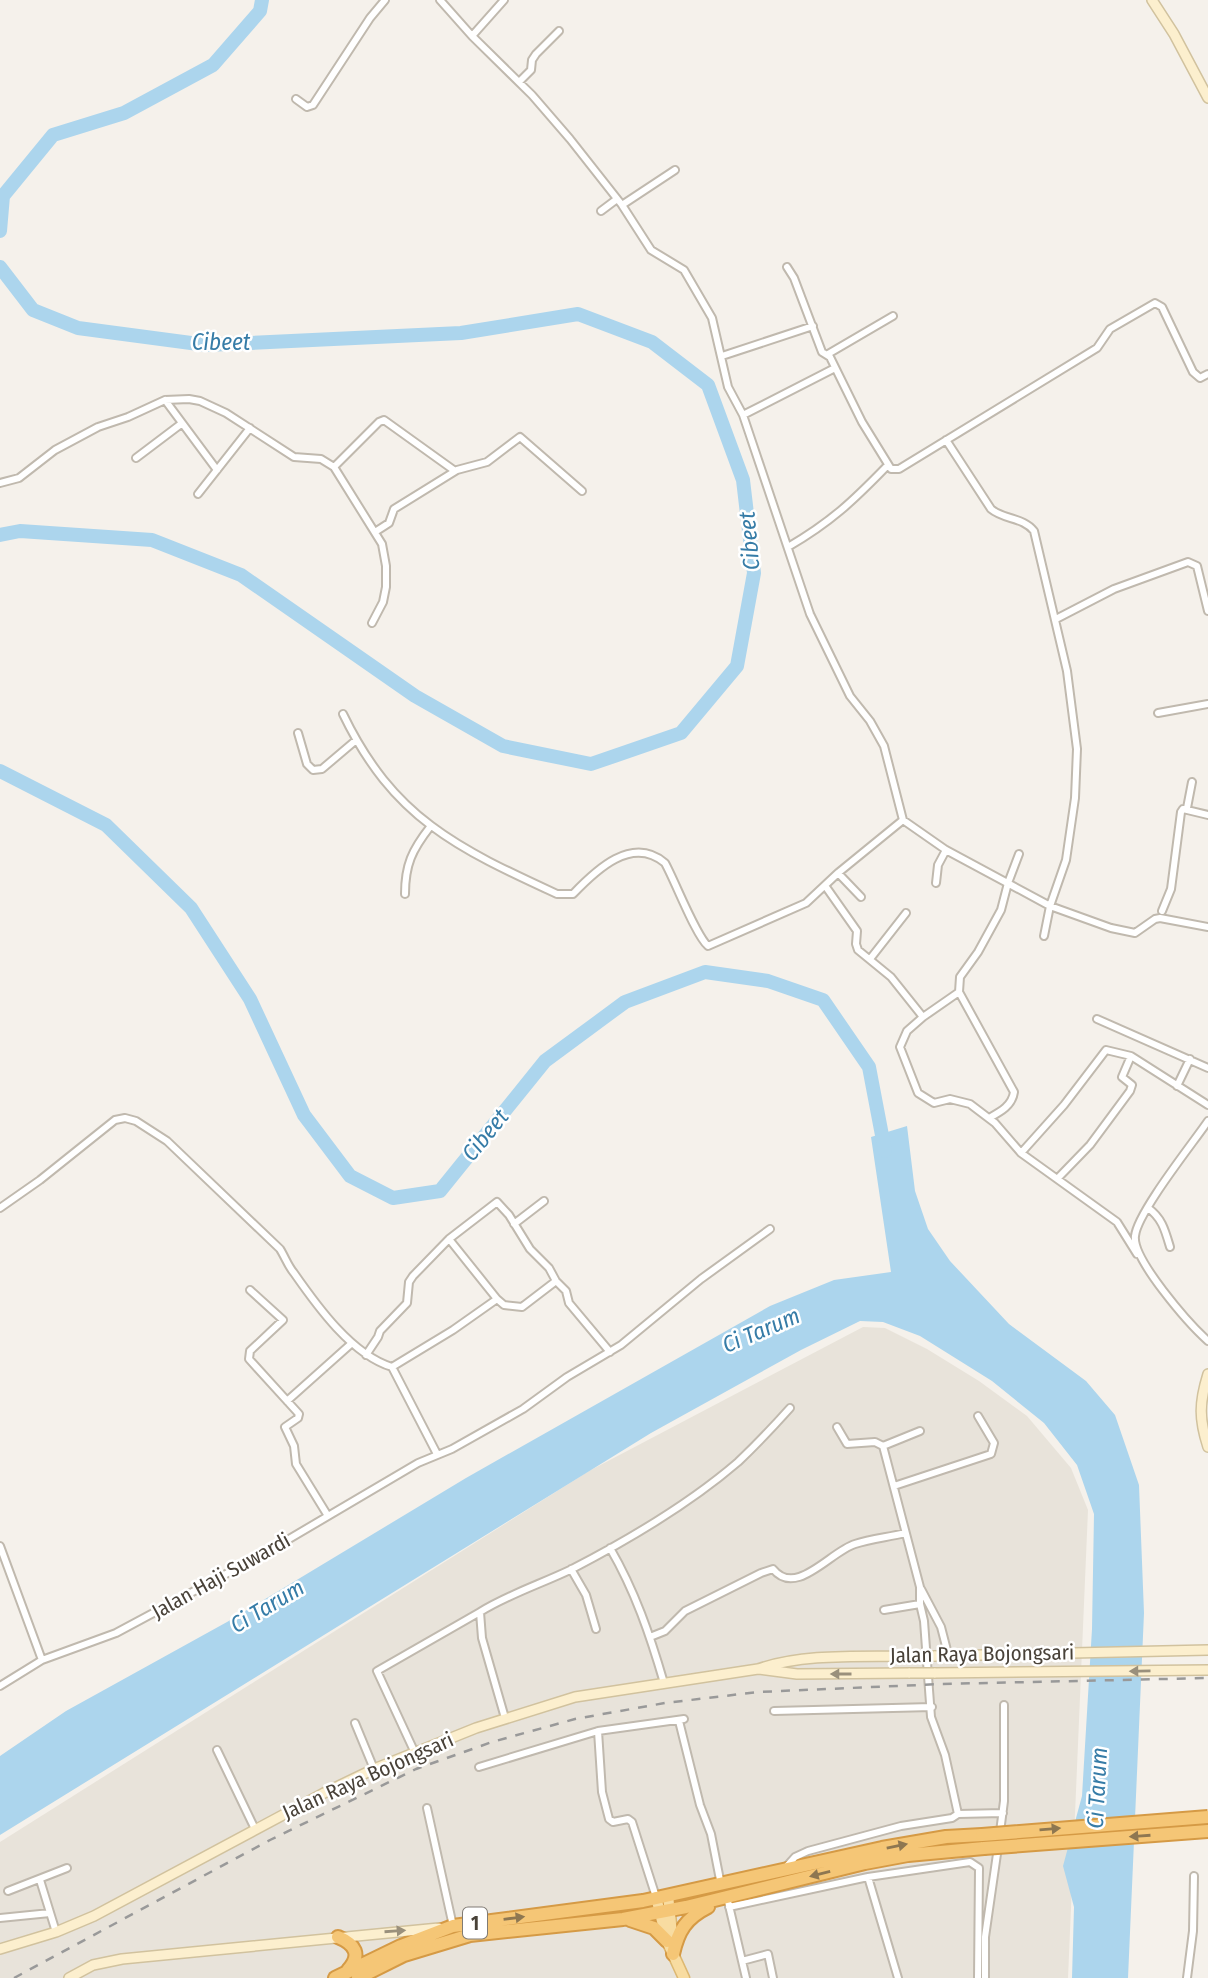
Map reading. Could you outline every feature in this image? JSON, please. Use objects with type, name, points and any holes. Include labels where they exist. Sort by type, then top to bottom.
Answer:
[{"type":"highway","name":"1","points":[[358,1978],[381,1965],[421,1949],[470,1935],[623,1919],[728,1902],[865,1863],[983,1841],[1208,1817]]},
{"type":"highway","name":"1","points":[[340,1975],[401,1946],[453,1926],[599,1908],[721,1885],[920,1841],[983,1841],[1208,1830]]},
{"type":"highway","points":[[673,1954],[680,1929],[686,1922],[701,1910],[728,1902]]},
{"type":"highway","points":[[623,1919],[654,1928],[667,1941]]},
{"type":"highway","points":[[338,1937],[351,1943],[356,1951],[354,1962],[340,1975]]},
{"type":"main road","points":[[662,1896],[667,1941],[684,1978]]},
{"type":"main road","points":[[665,1911],[674,1933],[673,1954]]},
{"type":"street","points":[[296,99],[307,107],[313,105],[370,18],[385,0]]},
{"type":"street","points":[[440,0],[519,82],[590,163],[655,253],[684,271],[712,318],[728,387],[743,415],[810,614],[850,696],[870,721],[884,746],[903,820],[946,850],[1050,906],[1130,933],[1139,932],[1160,918],[1208,927]]},
{"type":"street","points":[[472,36],[504,0]]},
{"type":"street","points":[[1153,0],[1208,98]]},
{"type":"street","points":[[519,82],[531,70],[536,54],[559,31]]},
{"type":"street","points":[[601,211],[675,170]]},
{"type":"street","points":[[787,267],[794,278],[822,352],[828,354],[862,422],[887,466],[891,468],[899,468],[1097,348],[1110,329],[1155,303],[1162,307],[1195,374],[1201,377],[1208,374]]},
{"type":"street","points":[[828,354],[894,316]]},
{"type":"street","points":[[722,356],[813,326]]},
{"type":"street","points":[[743,415],[835,368]]},
{"type":"street","points":[[164,400],[216,470]]},
{"type":"street","points":[[0,483],[19,478],[55,450],[98,427],[128,417],[164,400],[200,401],[250,428],[294,457],[321,459],[334,467],[382,544],[386,587],[383,602],[372,623]]},
{"type":"street","points":[[334,467],[379,422],[384,421],[455,471]]},
{"type":"street","points":[[136,458],[181,424]]},
{"type":"street","points":[[198,494],[250,428]]},
{"type":"street","points":[[375,532],[389,523],[394,509],[455,471],[487,462],[520,437],[582,491]]},
{"type":"street","points":[[946,440],[991,509],[1028,524],[1034,531],[1056,619],[1074,712],[1077,771],[1066,860],[1050,906],[1044,936]]},
{"type":"street","points":[[788,547],[821,528],[846,508],[887,466]]},
{"type":"street","points":[[1056,619],[1114,589],[1188,562],[1197,566],[1208,611]]},
{"type":"street","points":[[1158,713],[1208,705]]},
{"type":"street","points":[[343,714],[355,741],[401,802],[430,827],[490,863],[557,894],[573,894],[620,855],[642,852],[659,857],[665,863],[704,944],[708,946],[806,904],[838,873],[903,820]]},
{"type":"street","points":[[298,733],[307,764],[313,770],[322,769],[355,741]]},
{"type":"street","points":[[1187,808],[1192,782]]},
{"type":"street","points":[[1162,911],[1171,889],[1181,812],[1183,808],[1187,808],[1208,815]]},
{"type":"street","points":[[405,894],[405,876],[414,847],[430,827]]},
{"type":"street","points":[[936,883],[938,865],[946,850]]},
{"type":"street","points":[[989,1118],[1004,1109],[1013,1098],[1014,1092],[958,992],[960,977],[997,919],[1020,854]]},
{"type":"street","points":[[838,873],[861,897]]},
{"type":"street","points":[[826,887],[857,930],[858,950],[891,977],[923,1017]]},
{"type":"street","points":[[870,959],[906,913]]},
{"type":"street","points":[[958,992],[907,1031],[900,1047],[918,1093],[934,1103],[950,1100],[970,1104],[989,1118],[1021,1153],[1117,1222],[1182,1315],[1208,1340]]},
{"type":"street","points":[[1097,1019],[1208,1068]]},
{"type":"street","points":[[1021,1153],[1064,1105],[1106,1050],[1131,1056],[1208,1105]]},
{"type":"street","points":[[1058,1178],[1090,1144],[1130,1091],[1132,1085],[1122,1077],[1131,1056]]},
{"type":"street","points":[[1177,1086],[1190,1059]]},
{"type":"street","points":[[0,1208],[115,1120],[125,1118],[136,1121],[167,1141],[280,1249],[292,1272],[352,1343],[366,1355],[392,1367],[438,1454]]},
{"type":"street","points":[[1137,1254],[1134,1237],[1147,1208],[1208,1121]]},
{"type":"street","points":[[514,1224],[544,1201]]},
{"type":"street","points":[[366,1355],[380,1331],[407,1303],[410,1279],[449,1239],[497,1202],[530,1249],[566,1291],[569,1303],[610,1352]]},
{"type":"street","points":[[1147,1208],[1157,1214],[1162,1222],[1170,1247]]},
{"type":"street","name":"Jalan Haji Suwardi","points":[[0,1686],[42,1660],[116,1633],[523,1409],[567,1377],[634,1335],[701,1279],[770,1229]]},
{"type":"street","points":[[449,1239],[504,1305],[522,1307],[556,1281]]},
{"type":"street","points":[[250,1290],[283,1320],[250,1352],[249,1359],[299,1414],[298,1418],[285,1427],[294,1446],[296,1464],[328,1516]]},
{"type":"street","points":[[392,1367],[453,1330],[497,1299]]},
{"type":"street","points":[[287,1401],[352,1343]]},
{"type":"street","points":[[1208,1377],[1202,1395],[1200,1419],[1208,1447]]},
{"type":"street","points":[[415,1753],[377,1671],[503,1598],[571,1569],[636,1535],[721,1475],[764,1437],[790,1408]]},
{"type":"street","points":[[894,1486],[991,1454],[995,1443],[978,1416]]},
{"type":"street","points":[[836,1427],[848,1444],[875,1442],[883,1446],[920,1587],[941,1627],[948,1654]]},
{"type":"street","points":[[883,1446],[920,1430]]},
{"type":"street","points":[[650,1637],[666,1631],[685,1611],[761,1573],[773,1569],[777,1574],[794,1578],[807,1574],[844,1548],[856,1543],[905,1533]]},
{"type":"street","points":[[0,1546],[42,1660]]},
{"type":"street","points":[[610,1548],[625,1574],[650,1637],[664,1683]]},
{"type":"street","points":[[571,1569],[586,1595],[596,1629]]},
{"type":"street","points":[[920,1587],[931,1717],[946,1755],[958,1814]]},
{"type":"street","points":[[884,1610],[920,1604]]},
{"type":"street","points":[[480,1612],[482,1638],[505,1718]]},
{"type":"street","points":[[924,1621],[936,1618]]},
{"type":"street","name":"Jalan Raya Bojongsari","points":[[0,1949],[56,1932],[115,1905],[255,1829],[374,1769],[505,1718],[575,1697],[758,1669],[796,1660],[948,1654],[1208,1650]]},
{"type":"street","points":[[886,1657],[888,1674]]},
{"type":"street","name":"Jalan Raya Bojongsari","points":[[758,1669],[797,1674],[1208,1670]]},
{"type":"street","points":[[985,1978],[985,1937],[1003,1813],[1004,1705]]},
{"type":"street","points":[[774,1711],[932,1707]]},
{"type":"street","points":[[479,1767],[598,1731],[682,1720],[721,1885]]},
{"type":"street","points":[[355,1723],[374,1769]]},
{"type":"street","points":[[598,1731],[601,1784],[609,1819],[613,1822],[628,1819],[632,1822],[662,1896]]},
{"type":"street","points":[[217,1750],[255,1829]]},
{"type":"street","points":[[68,1978],[93,1965],[122,1959],[453,1926],[427,1808]]},
{"type":"street","points":[[783,1871],[795,1857],[808,1851],[901,1826],[952,1818],[958,1814],[1003,1813]]},
{"type":"street","points":[[746,1978],[728,1902],[965,1862],[975,1864],[979,1868],[978,1978]]},
{"type":"street","points":[[8,1891],[66,1868]]},
{"type":"street","points":[[1187,1978],[1193,1931],[1194,1876]]},
{"type":"street","points":[[868,1877],[898,1978]]},
{"type":"street","points":[[40,1880],[56,1932]]},
{"type":"street","points":[[0,1918],[50,1913]]},
{"type":"street","points":[[742,1961],[768,1954],[773,1978]]},
{"type":"street","points":[[381,1965],[385,1978]]},
{"type":"shaded area","points":[[863,1327],[885,1328],[927,1349],[979,1381],[1027,1416],[1071,1468],[1088,1510],[1068,1978],[0,1978],[0,1842],[589,1471]]},
{"type":"water","name":"Ci Tarum","points":[[907,1126],[915,1191],[928,1229],[950,1261],[1009,1324],[1086,1381],[1115,1415],[1139,1485],[1144,1613],[1128,1978],[1072,1978],[1074,1907],[1063,1866],[1082,1796],[1092,1629],[1094,1514],[1077,1465],[1044,1423],[992,1381],[920,1336],[883,1322],[860,1321],[801,1350],[651,1433],[0,1835],[0,1756],[66,1711],[227,1622],[466,1478],[770,1306],[834,1280],[891,1272],[871,1137]]},
{"type":"waterway","name":"Cibeet","points":[[0,231],[3,196],[53,135],[124,113],[213,65],[260,11],[262,0]]},
{"type":"waterway","name":"Cibeet","points":[[0,267],[33,310],[78,328],[206,345],[461,333],[578,314],[652,342],[708,385],[743,480],[754,573],[737,666],[681,733],[591,764],[503,746],[415,696],[241,575],[152,540],[20,531],[0,535]]},
{"type":"waterway","name":"Cibeet","points":[[0,771],[106,825],[191,908],[250,999],[304,1115],[350,1176],[393,1198],[440,1191],[545,1061],[625,1002],[705,972],[768,981],[823,1000],[869,1067],[885,1151]]},
{"type":"railway","points":[[14,1978],[270,1840],[416,1769],[492,1742],[575,1719],[665,1703],[758,1692],[942,1684],[1208,1678]]}]
